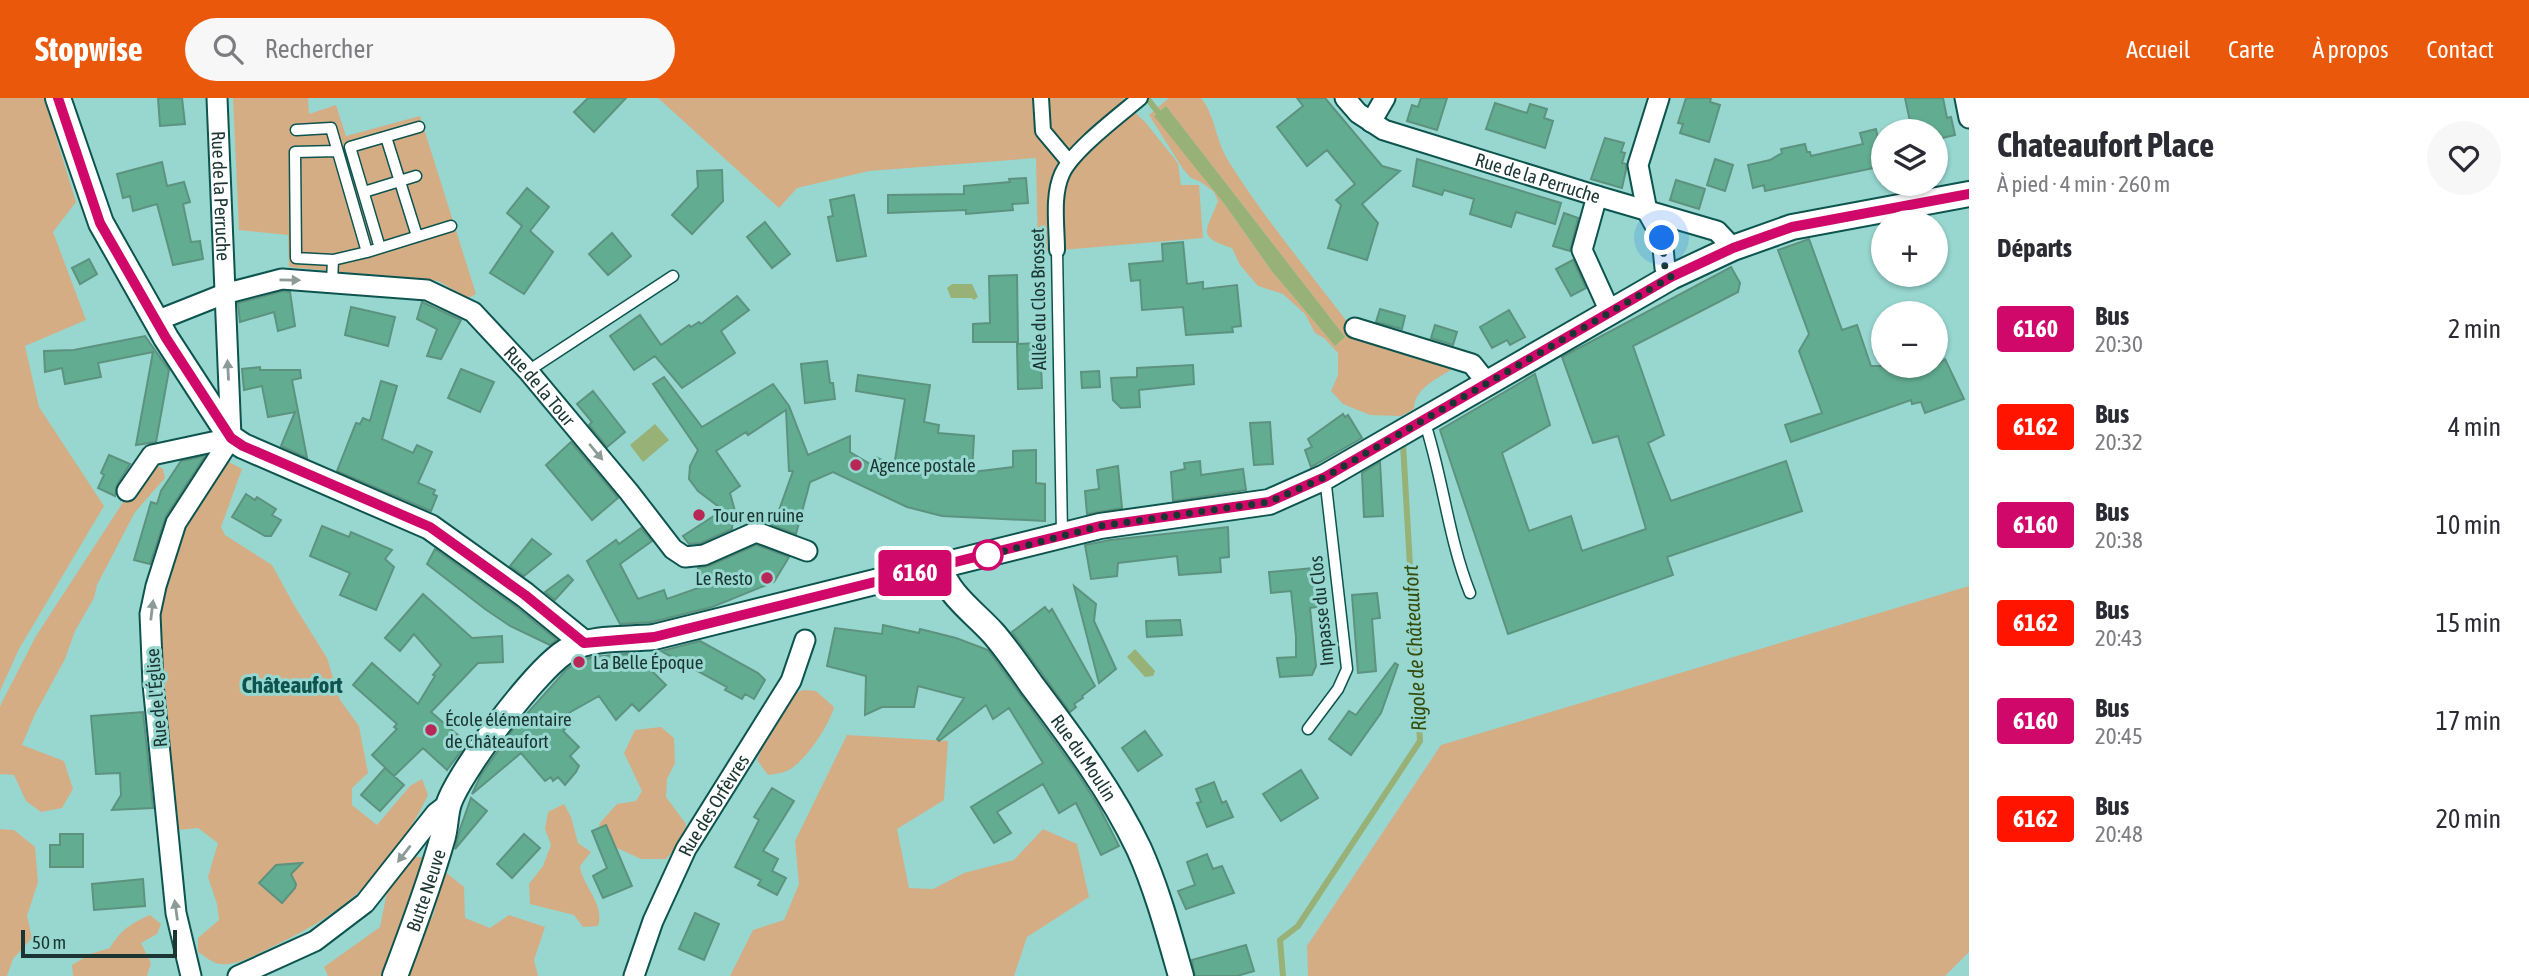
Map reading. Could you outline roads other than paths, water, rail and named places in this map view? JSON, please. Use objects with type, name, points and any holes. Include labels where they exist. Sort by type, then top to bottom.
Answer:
[{"type":"street","points":[[58,98],[100,223],[156,321],[231,438],[243,446],[430,527],[525,595],[584,643],[654,637],[1113,524],[1269,502],[1325,477],[1671,277],[1733,248],[1792,227],[1969,194]]},
{"type":"street","name":"Rue de la Perruche","points":[[217,98],[224,294]]},
{"type":"street","points":[[1041,98],[1043,131],[1069,162]]},
{"type":"street","name":"Rue de la Perruche","points":[[1345,98],[1384,130],[1717,230],[1733,248]]},
{"type":"street","points":[[1371,122],[1385,98]]},
{"type":"street","points":[[1659,98],[1639,165],[1647,211],[1662,238],[1665,268],[1671,277]]},
{"type":"street","points":[[1965,98],[1969,118]]},
{"type":"street","name":"Allée du Clos Brosset","points":[[1057,250],[1056,201],[1061,175],[1069,162],[1135,102]]},
{"type":"street","points":[[1597,196],[1583,250],[1611,314]]},
{"type":"street","name":"Rue de la Tour","points":[[156,321],[224,294],[282,279],[427,290],[473,312],[528,371],[629,492],[673,550],[685,556],[704,555],[756,532],[807,551]]},
{"type":"street","points":[[224,294],[231,438]]},
{"type":"street","points":[[1355,328],[1472,364],[1488,384]]},
{"type":"street","points":[[127,491],[152,455],[231,438]]},
{"type":"street","name":"Rue de l'Église","points":[[191,976],[176,913],[153,684],[150,614],[158,577],[176,523],[231,438]]},
{"type":"street","name":"Rue du Moulin","points":[[940,567],[955,595],[1000,641],[1118,811],[1139,850],[1160,906],[1181,976]]},
{"type":"street","name":"Rue des Orfèvres","points":[[634,976],[653,921],[686,849],[791,681],[805,640]]},
{"type":"street","name":"Butte Neuve","points":[[395,976],[443,837],[449,803],[461,780],[519,697],[551,660],[584,643]]},
{"type":"street","points":[[237,976],[316,940],[365,903],[430,820],[449,803]]},
{"type":"lane","points":[[380,248],[350,147],[419,127]]},
{"type":"lane","points":[[296,130],[331,128],[367,252]]},
{"type":"lane","points":[[386,136],[417,236]]},
{"type":"lane","points":[[337,151],[295,152],[296,258],[332,260],[450,226]]},
{"type":"lane","points":[[364,192],[415,176]]},
{"type":"lane","name":"Allée du Clos Brosset","points":[[1057,250],[1062,535]]},
{"type":"lane","points":[[332,260],[332,282]]},
{"type":"lane","points":[[528,371],[673,276]]},
{"type":"lane","points":[[1417,423],[1434,451],[1460,569],[1470,593]]},
{"type":"lane","name":"Impasse du Clos","points":[[1308,729],[1338,689],[1348,669],[1325,477]]},
{"type":"waterway","name":"Rigole de Châteaufort","points":[[1147,98],[1163,119]]},
{"type":"waterway","name":"Rigole de Châteaufort","points":[[1283,976],[1280,940],[1298,926],[1420,741],[1403,444]]},
{"type":"place","name":"Agence postale","points":[[856,465]]},
{"type":"place","name":"Tour en ruine","points":[[699,515]]},
{"type":"place","name":"Le Resto","points":[[767,578]]},
{"type":"place","name":"La Belle Époque","points":[[579,662]]},
{"type":"place","name":"École élémentaire de Châteaufort","points":[[431,730]]},
{"type":"district","name":"Châteaufort","points":[[292,685]]}]
